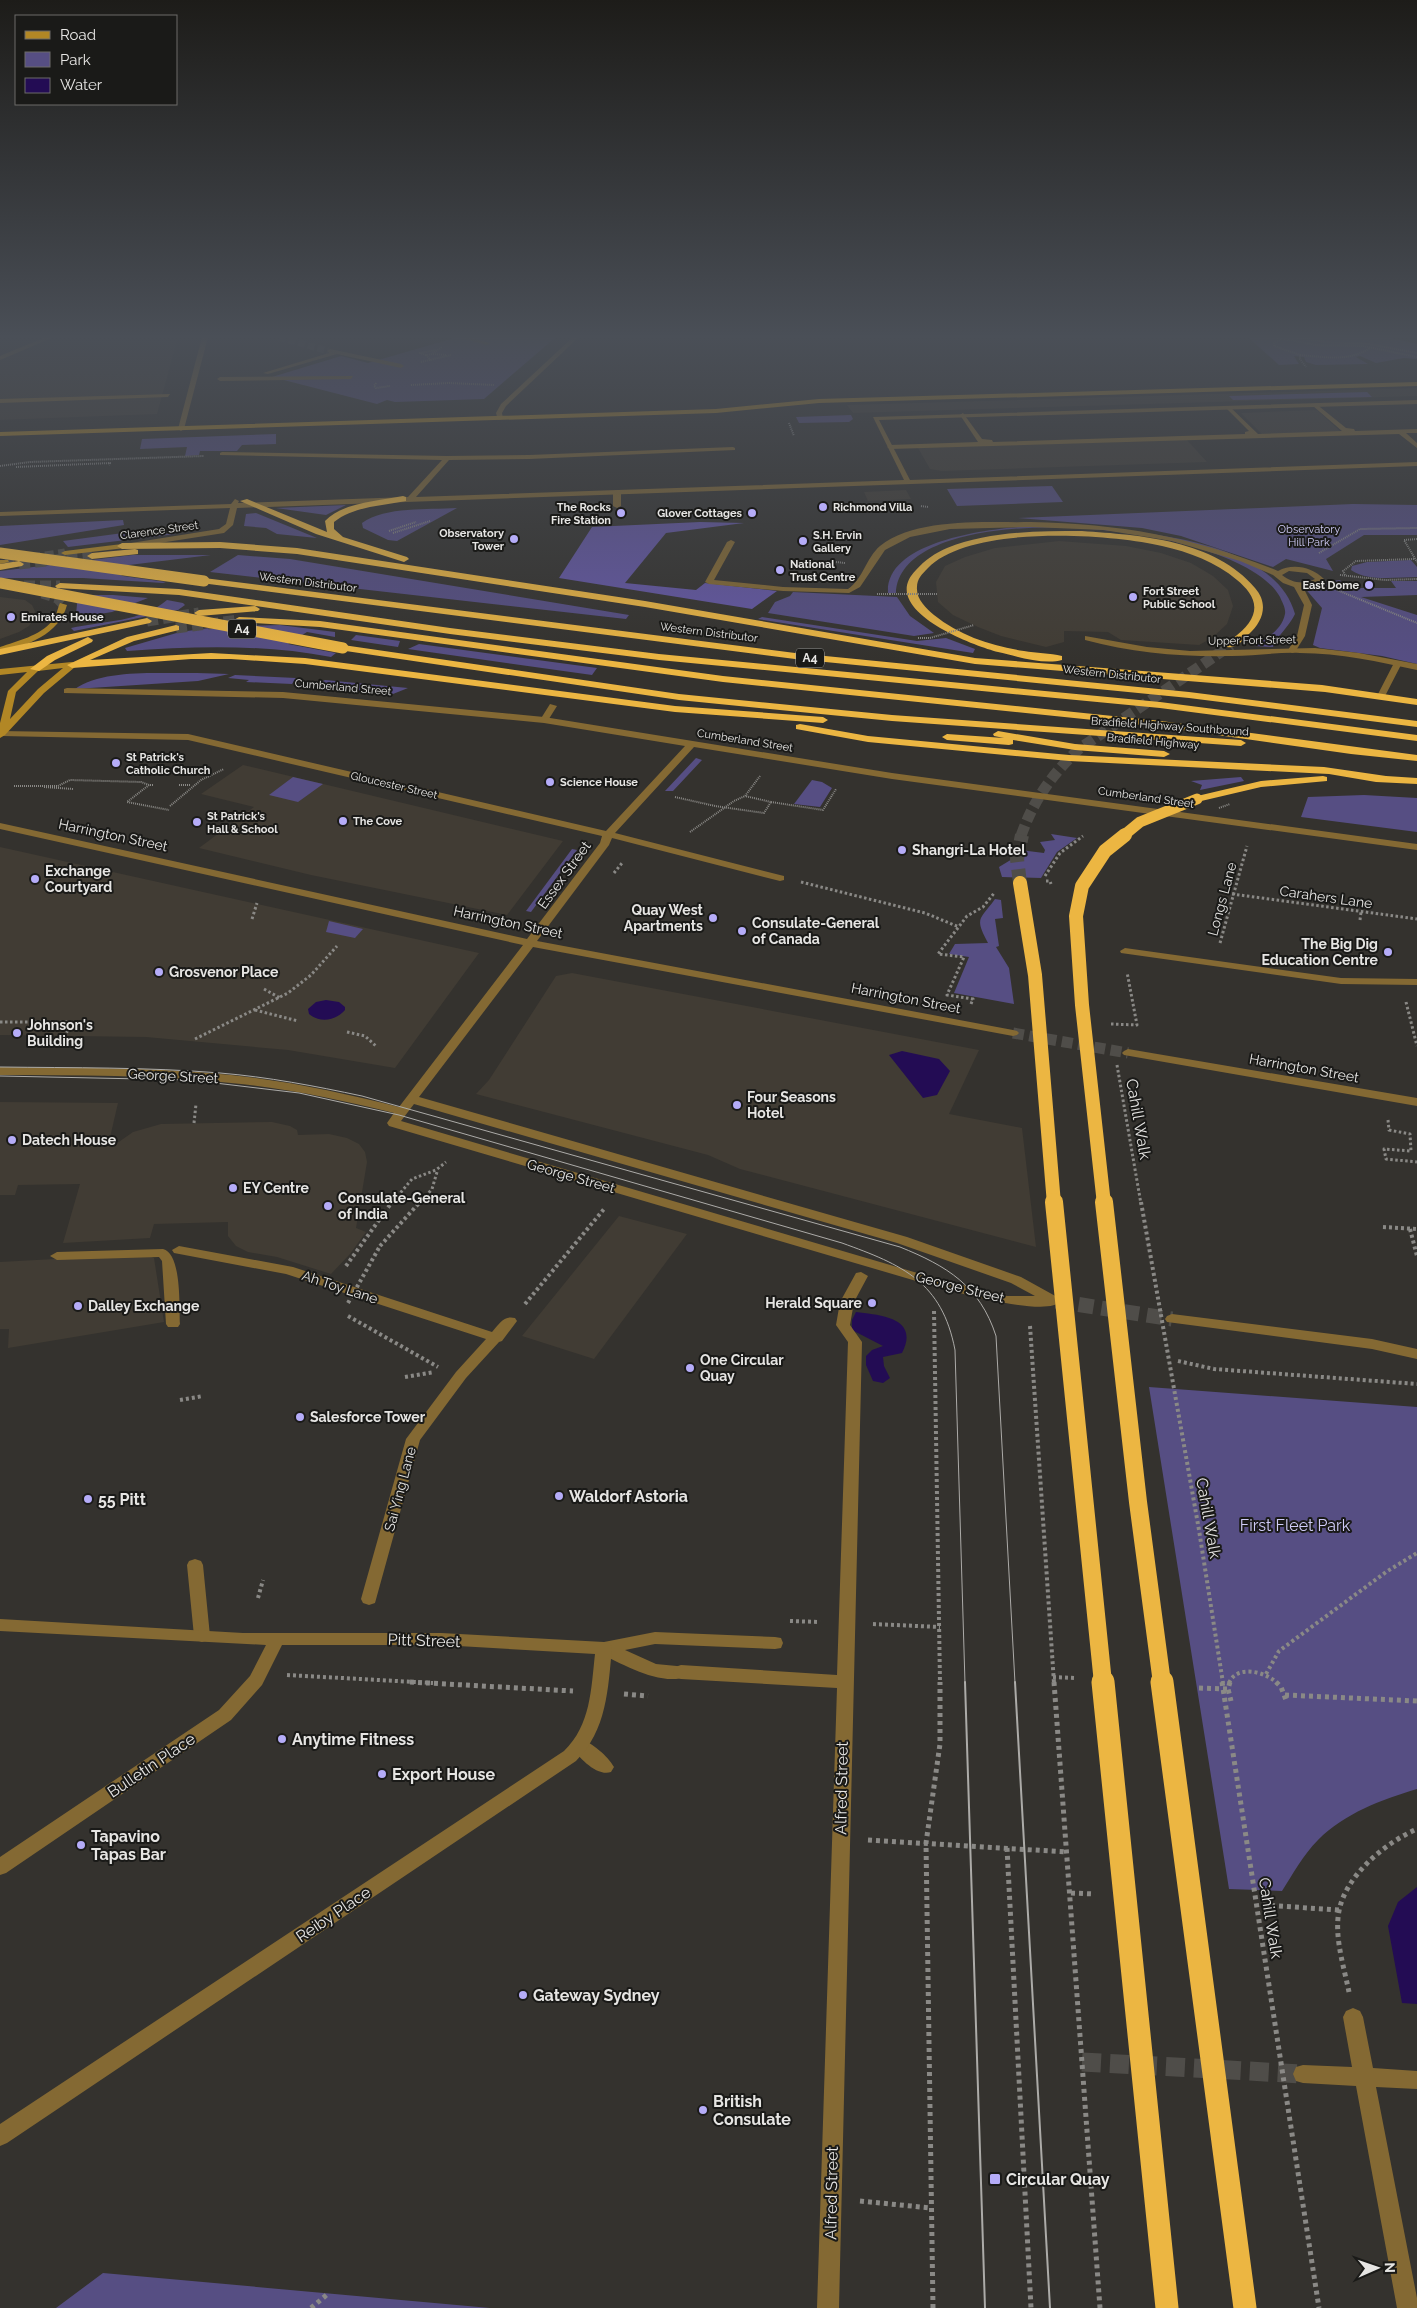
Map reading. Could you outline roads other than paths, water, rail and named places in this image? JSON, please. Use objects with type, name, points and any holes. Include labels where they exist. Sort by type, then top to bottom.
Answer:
[{"type":"highway","points":[[341,540],[334,535],[329,526],[330,520],[336,514],[354,508],[407,499]]},
{"type":"highway","points":[[238,503],[254,507],[341,540],[471,577]]},
{"type":"highway","points":[[1231,645],[1247,633],[1256,622],[1259,614],[1259,605],[1251,587],[1230,569],[1210,560],[1153,543],[1102,535],[1072,534],[1032,535],[994,539],[959,548],[933,558],[924,565],[912,581],[911,589],[914,599],[932,619],[954,632],[987,645],[1045,657],[1230,674],[1417,702]]},
{"type":"highway","points":[[122,546],[209,544],[272,548],[733,618],[833,637]]},
{"type":"highway","points":[[92,556],[188,550],[283,554],[833,637],[975,661],[1332,689]]},
{"type":"highway","points":[[1,561],[19,564]]},
{"type":"highway","name":"Western Distributor","points":[[1,561],[204,581],[795,656],[1199,696],[1417,724]]},
{"type":"highway","name":"A4","points":[[0,584],[343,648],[669,695],[922,720]]},
{"type":"highway","points":[[60,586],[179,592],[659,657],[1086,697],[1417,738]]},
{"type":"highway","points":[[199,613],[264,609],[299,610],[366,618]]},
{"type":"highway","points":[[239,620],[320,624],[637,668],[1161,724],[1360,752]]},
{"type":"highway","points":[[0,651],[147,622]]},
{"type":"highway","points":[[35,669],[51,658],[82,642],[132,625]]},
{"type":"highway","points":[[72,665],[86,657],[131,639],[176,628]]},
{"type":"highway","points":[[72,665],[202,656],[306,662],[546,694],[761,719],[868,739],[1069,758],[1334,771]]},
{"type":"highway","points":[[953,703],[1078,708],[1340,728]]},
{"type":"highway","points":[[761,719],[851,721],[892,718]]},
{"type":"highway","name":"Bradfield Highway Southbound","points":[[922,720],[1360,752],[1417,758]]},
{"type":"highway","name":"Bradfield Highway","points":[[922,720],[1075,747],[1252,762],[1334,771],[1384,779]]},
{"type":"highway","points":[[817,730],[872,730],[1075,747]]},
{"type":"highway","points":[[1245,2308],[1137,1492],[1083,1014],[1076,916],[1082,886],[1105,851],[1140,822],[1197,799],[1261,784],[1340,778],[1417,781]]},
{"type":"highway","points":[[1020,883],[1035,975],[1054,1206],[1167,2308]]},
{"type":"street","points":[[907,480],[890,447],[968,445]]},
{"type":"street","points":[[222,454],[447,458],[529,457],[733,449]]},
{"type":"street","points":[[407,499],[447,458]]},
{"type":"street","points":[[254,507],[407,499],[907,480],[1417,464]]},
{"type":"street","points":[[617,492],[617,506]]},
{"type":"street","points":[[0,514],[182,507],[376,496],[407,499]]},
{"type":"street","name":"Clarence Street","points":[[65,553],[194,537],[221,531],[229,525],[238,503]]},
{"type":"street","points":[[731,542],[709,582],[801,590],[849,591],[855,587],[877,553],[884,546],[907,535],[934,529],[1011,525],[1096,526],[1148,532],[1210,547],[1278,574],[1279,578],[1284,581],[1297,584],[1311,584],[1320,578],[1303,570],[1288,570],[1278,574]]},
{"type":"street","points":[[1292,650],[1301,636],[1308,605],[1297,584]]},
{"type":"street","points":[[0,651],[46,631],[58,621],[63,605]]},
{"type":"street","name":"Upper Fort Street","points":[[1088,638],[1110,644],[1176,650],[1234,653],[1292,650],[1353,656],[1417,667]]},
{"type":"street","points":[[1380,696],[1398,663]]},
{"type":"street","points":[[0,672],[72,665]]},
{"type":"street","points":[[1,734],[48,684],[72,665]]},
{"type":"street","points":[[1,734],[12,691],[35,669]]},
{"type":"street","name":"Cumberland Street","points":[[67,691],[283,695],[544,720],[691,745],[1029,795],[1417,848]]},
{"type":"street","points":[[544,720],[553,706]]},
{"type":"street","name":"Gloucester Street","points":[[1,734],[188,737],[608,834],[780,878]]},
{"type":"street","name":"Essex Street","points":[[393,1123],[546,924],[605,843],[608,834],[691,745]]},
{"type":"street","name":"Harrington Street","points":[[0,826],[530,943],[1013,1033]]},
{"type":"street","points":[[1125,951],[1341,980],[1417,982]]},
{"type":"street","name":"Harrington Street","points":[[1128,1053],[1417,1102]]},
{"type":"street","name":"George Street","points":[[0,1071],[144,1073],[229,1079],[318,1092],[402,1111]]},
{"type":"street","name":"George Street","points":[[393,1123],[928,1280],[1007,1300],[1054,1301],[1016,1280],[902,1240],[411,1100]]},
{"type":"street","name":"Ah Toy Lane","points":[[179,1250],[288,1270],[497,1338]]},
{"type":"street","points":[[57,1256],[163,1253],[168,1261],[173,1324]]},
{"type":"street","name":"Alfred Street","points":[[828,2308],[854,1342],[843,1325],[847,1302],[861,1276]]},
{"type":"street","points":[[1172,1319],[1372,1344],[1417,1354]]},
{"type":"street","name":"Sai Ying Lane","points":[[369,1599],[413,1440],[461,1375],[497,1338],[510,1321]]},
{"type":"street","points":[[195,1565],[202,1636]]},
{"type":"street","name":"Pitt Street","points":[[0,1626],[276,1639],[441,1639],[604,1648],[654,1670],[844,1682]]},
{"type":"street","points":[[604,1648],[655,1638],[775,1643]]},
{"type":"street","name":"Bulletin Place","points":[[0,1867],[225,1715],[248,1692],[268,1663],[276,1639]]},
{"type":"street","name":"Reiby Place","points":[[0,2136],[570,1756],[581,1746],[588,1735],[594,1715],[604,1648]]},
{"type":"street","points":[[581,1746],[605,1766]]},
{"type":"street","points":[[1353,2017],[1408,2308]]},
{"type":"street","points":[[1303,2074],[1417,2080]]},
{"type":"water","points":[[326,1000],[339,1002],[345,1007],[345,1010],[337,1017],[322,1020],[309,1014],[308,1009],[316,1002]]},
{"type":"water","points":[[902,1051],[939,1059],[950,1071],[937,1095],[923,1098],[889,1055]]},
{"type":"water","points":[[856,1312],[895,1320],[902,1325],[906,1332],[906,1341],[902,1353],[883,1357],[884,1366],[890,1378],[883,1383],[873,1381],[866,1365],[866,1356],[872,1350],[883,1346],[852,1330],[852,1320]]},
{"type":"water","points":[[1417,1887],[1417,2004],[1402,2003],[1388,1926],[1398,1902]]},
{"type":"tunnel","points":[[5,562],[65,553],[60,554]]},
{"type":"tunnel","points":[[19,564],[92,556]]},
{"type":"tunnel","points":[[24,586],[60,586]]},
{"type":"tunnel","points":[[42,594],[57,599],[63,605]]},
{"type":"tunnel","points":[[147,621],[199,613]]},
{"type":"tunnel","points":[[176,628],[239,620]]},
{"type":"tunnel","points":[[1021,836],[1031,811],[1044,789],[1060,768],[1079,749],[1231,645]]},
{"type":"tunnel","points":[[1020,883],[1017,859],[1022,835]]},
{"type":"tunnel","points":[[1013,1033],[1128,1053]]},
{"type":"tunnel","points":[[1056,1301],[1172,1319]]},
{"type":"tunnel","points":[[1082,2062],[1303,2074]]},
{"type":"tram line","points":[[0,1067],[138,1069],[220,1073],[291,1082],[362,1096],[900,1247],[947,1270],[960,1280],[981,1304],[996,1336],[1015,1683]]},
{"type":"tram line","points":[[0,1076],[190,1080],[299,1093],[399,1115],[842,1243],[884,1259],[901,1269],[930,1292],[949,1327],[955,1350],[965,1683]]},
{"type":"tram line","points":[[965,1682],[985,2308]]},
{"type":"tram line","points":[[1015,1682],[1050,2308]]},
{"type":"place","name":"Richmond Villa","points":[[823,507]]},
{"type":"place","name":"The Rocks Fire Station","points":[[621,513]]},
{"type":"place","name":"Glover Cottages","points":[[752,513]]},
{"type":"place","name":"Observatory Tower","points":[[514,539]]},
{"type":"place","name":"S.H. Ervin Gallery","points":[[803,541]]},
{"type":"place","name":"National Trust Centre","points":[[780,570]]},
{"type":"place","name":"East Dome","points":[[1369,585]]},
{"type":"place","name":"Fort Street Public School","points":[[1133,597]]},
{"type":"place","name":"Emirates House","points":[[11,617]]},
{"type":"place","name":"St Patrick's Catholic Church","points":[[116,763]]},
{"type":"place","name":"Science House","points":[[550,782]]},
{"type":"place","name":"The Cove","points":[[343,821]]},
{"type":"place","name":"St Patrick's Hall & School","points":[[197,822]]},
{"type":"place","name":"Shangri-La Hotel","points":[[902,850]]},
{"type":"place","name":"Exchange Courtyard","points":[[35,879]]},
{"type":"place","name":"Quay West Apartments","points":[[713,918]]},
{"type":"place","name":"Consulate-General of Canada","points":[[742,931]]},
{"type":"place","name":"The Big Dig Education Centre","points":[[1388,952]]},
{"type":"place","name":"Grosvenor Place","points":[[159,972]]},
{"type":"place","name":"Johnson's Building","points":[[17,1033]]},
{"type":"place","name":"Four Seasons Hotel","points":[[737,1105]]},
{"type":"place","name":"Datech House","points":[[12,1140]]},
{"type":"place","name":"EY Centre","points":[[233,1188]]},
{"type":"place","name":"Consulate-General of India","points":[[328,1206]]},
{"type":"place","name":"Herald Square","points":[[872,1303]]},
{"type":"place","name":"Dalley Exchange","points":[[78,1306]]},
{"type":"place","name":"One Circular Quay","points":[[690,1368]]},
{"type":"place","name":"Salesforce Tower","points":[[300,1417]]},
{"type":"place","name":"Waldorf Astoria","points":[[559,1496]]},
{"type":"place","name":"55 Pitt","points":[[88,1499]]},
{"type":"place","name":"Anytime Fitness","points":[[282,1739]]},
{"type":"place","name":"Export House","points":[[382,1774]]},
{"type":"place","name":"Tapavino Tapas Bar","points":[[81,1845]]},
{"type":"place","name":"Gateway Sydney","points":[[523,1995]]},
{"type":"place","name":"British Consulate","points":[[703,2110]]},
{"type":"place","name":"Circular Quay","points":[[995,2179]]},
{"type":"park label","name":"Observatory Hill Park","points":[[1309,535]]},
{"type":"park label","name":"First Fleet Park","points":[[1295,1525]]}]
